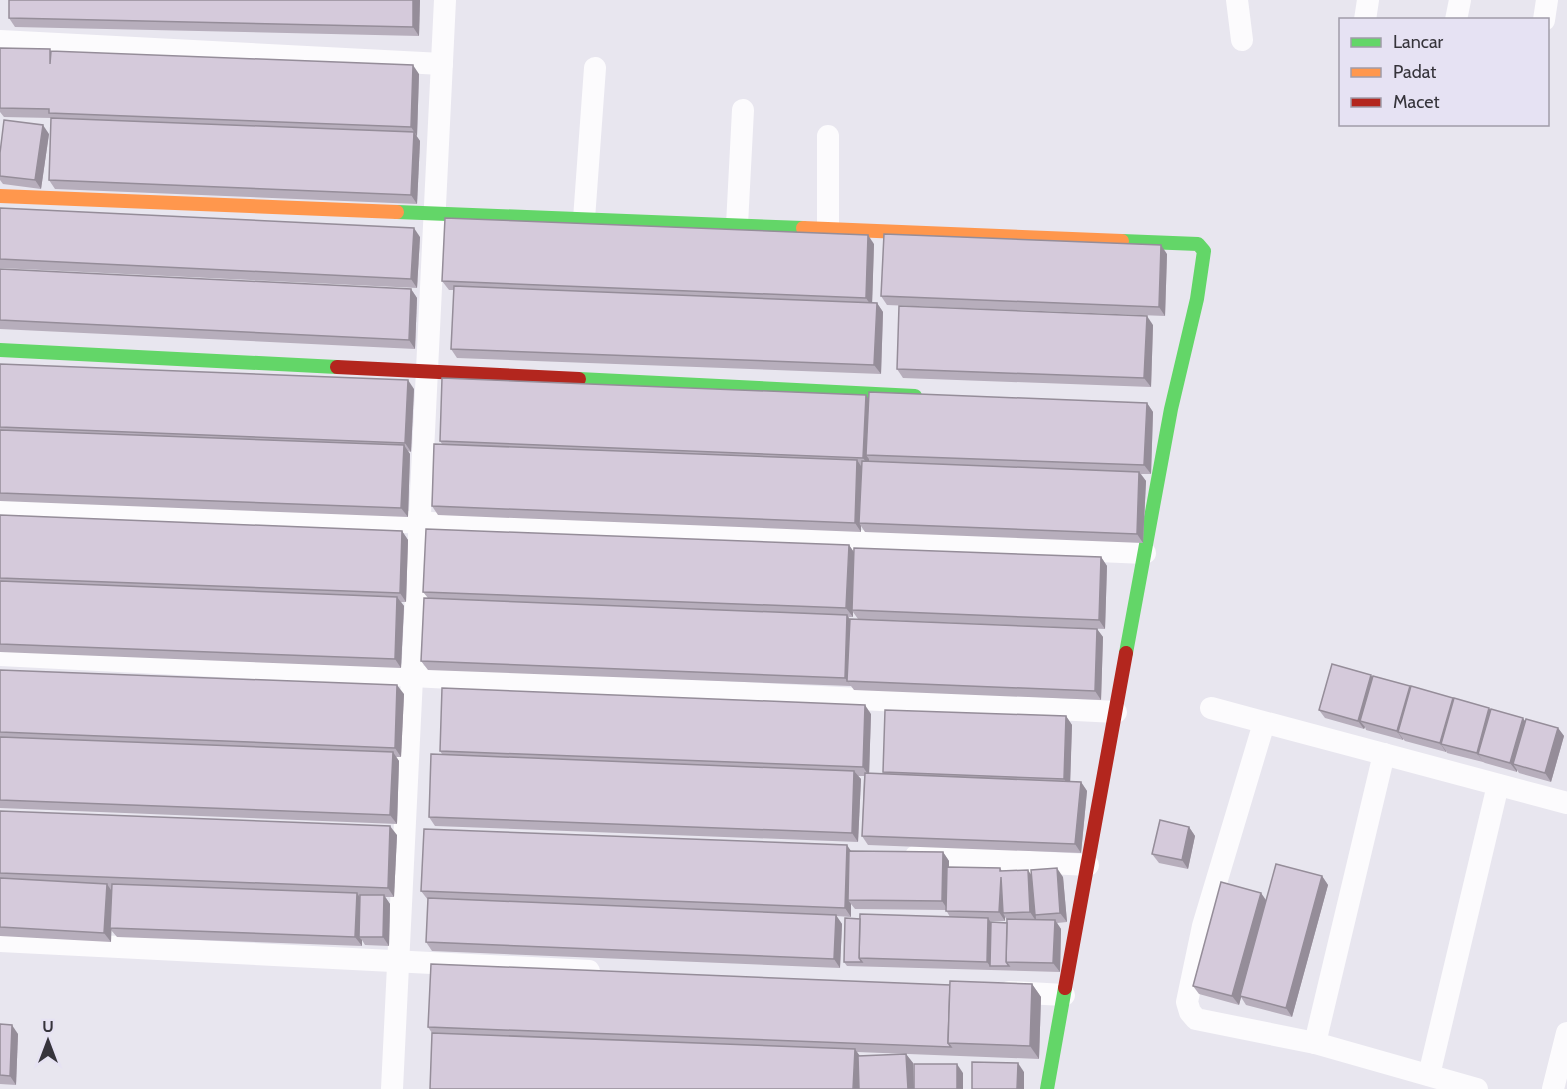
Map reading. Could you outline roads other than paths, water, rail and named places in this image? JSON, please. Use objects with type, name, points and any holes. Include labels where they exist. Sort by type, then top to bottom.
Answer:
[{"type":"street","points":[[392,1089],[445,0]]},
{"type":"street","points":[[1237,0],[1242,40]]},
{"type":"street","points":[[1365,18],[1368,0]]},
{"type":"street","points":[[1456,18],[1460,0]]},
{"type":"street","points":[[1544,18],[1547,0]]},
{"type":"street","points":[[0,41],[442,64]]},
{"type":"street","points":[[584,219],[595,68]]},
{"type":"street","points":[[737,225],[743,110]]},
{"type":"street","points":[[828,136],[828,228]]},
{"type":"street","points":[[0,196],[1198,244],[1204,251],[1197,299],[1165,408],[1145,553],[1047,1089]]},
{"type":"street","points":[[0,350],[935,397]]},
{"type":"street","points":[[0,505],[1145,553]]},
{"type":"street","points":[[0,655],[1116,712]]},
{"type":"street","points":[[1211,708],[1567,803]]},
{"type":"street","points":[[1264,723],[1203,927],[1187,1002],[1190,1012],[1196,1019],[1315,1042],[1478,1089]]},
{"type":"street","points":[[1315,1042],[1384,754]]},
{"type":"street","points":[[1429,1075],[1498,785]]},
{"type":"street","points":[[381,831],[429,833]]},
{"type":"street","points":[[896,855],[1088,865]]},
{"type":"street","points":[[0,941],[613,972]]},
{"type":"street","points":[[993,991],[1064,995]]},
{"type":"street","points":[[1552,1089],[1567,1034]]}]
